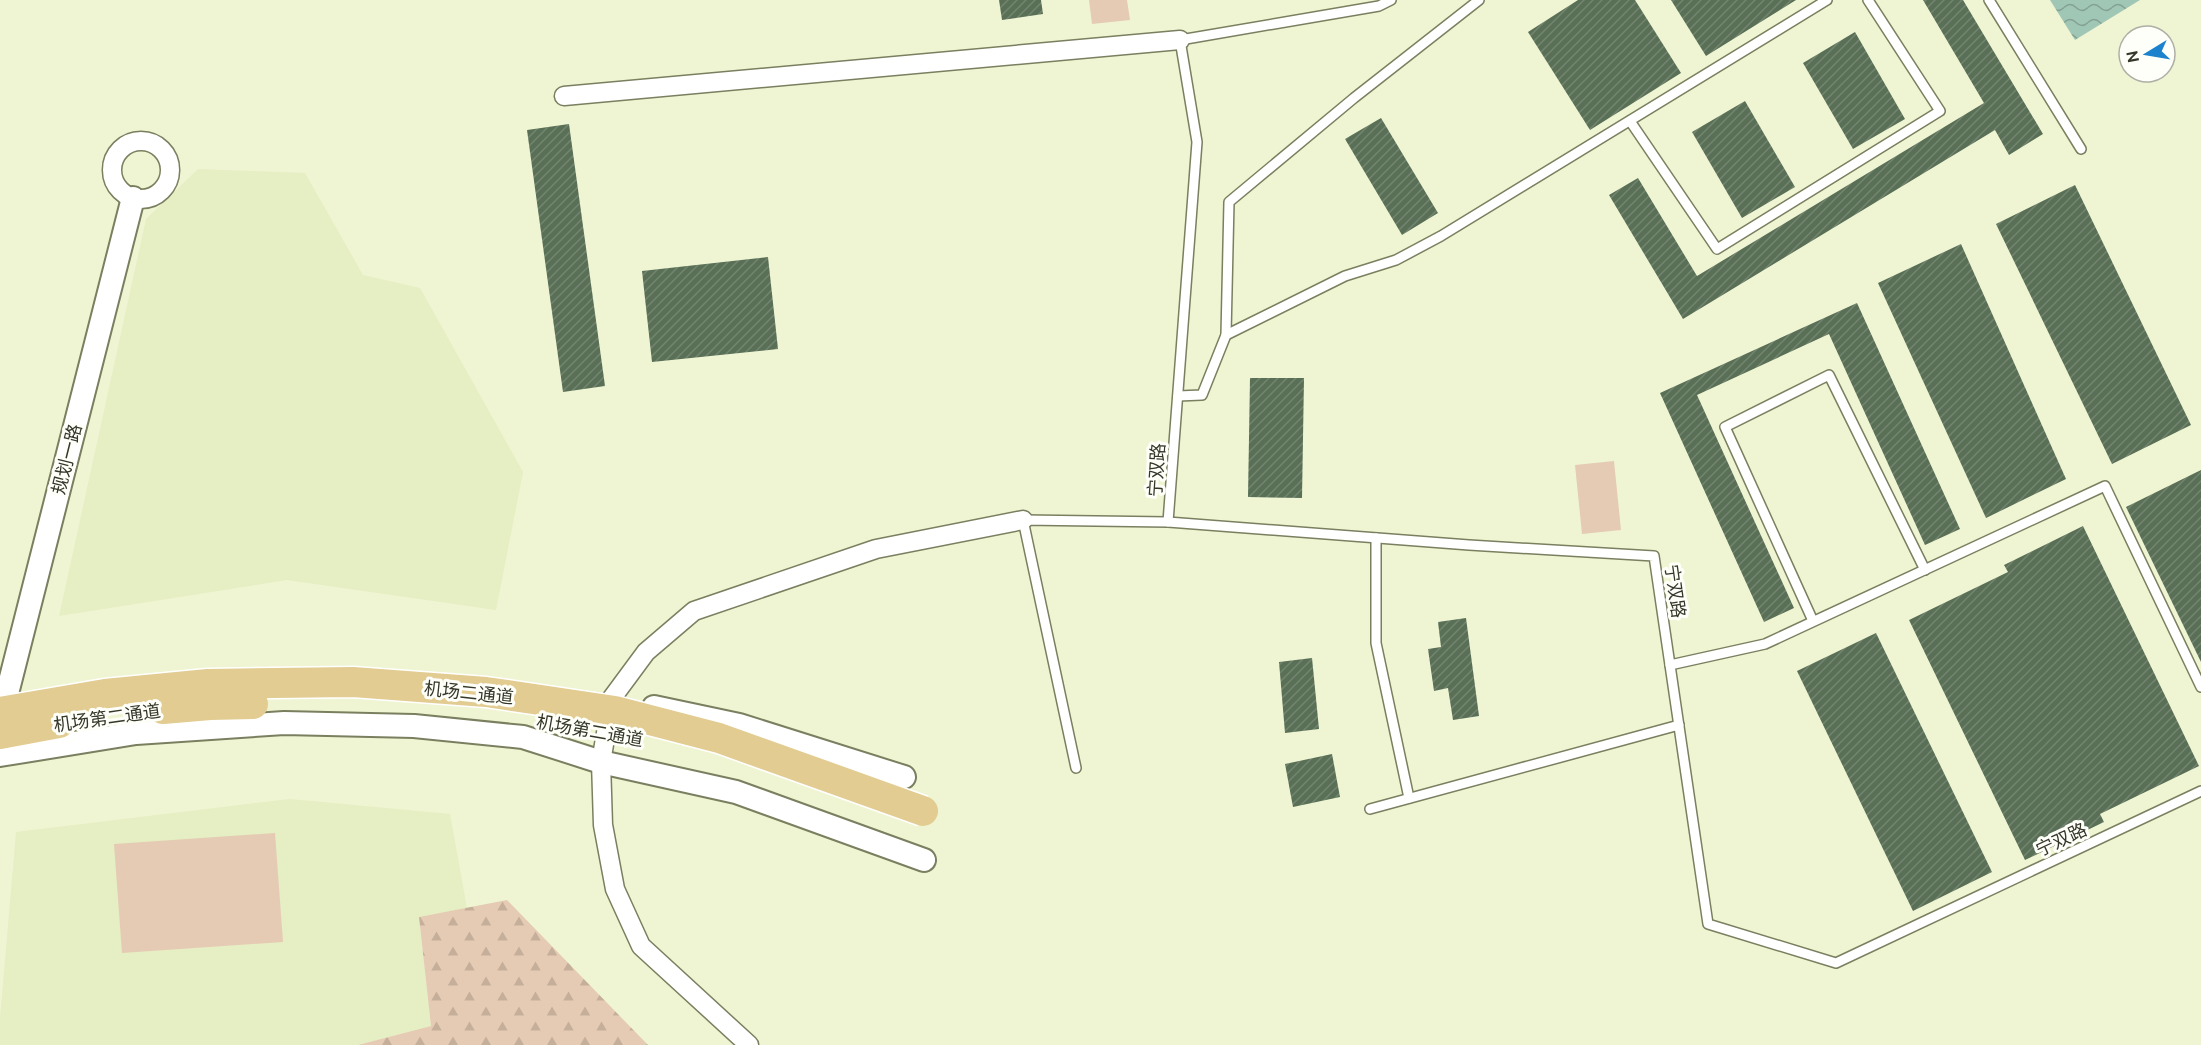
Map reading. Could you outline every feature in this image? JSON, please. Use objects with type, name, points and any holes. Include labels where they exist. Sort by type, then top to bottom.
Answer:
[{"type":"highway","name":"机场第二通道","points":[[1,716],[108,714],[210,705],[349,702],[483,712],[610,730],[715,756],[919,821]]},
{"type":"street","points":[[564,96],[1180,40]]},
{"type":"street","name":"规划一路","points":[[1,716],[133,198]]},
{"type":"street","points":[[749,1045],[641,946],[615,889],[603,825],[601,762],[612,698],[646,652],[694,610],[876,549],[1023,520]]},
{"type":"street","points":[[1,716],[175,682],[323,675],[524,686],[612,698],[740,725],[904,777]]},
{"type":"street","points":[[0,755],[136,733],[284,723],[414,726],[523,737],[601,762],[736,792],[924,860]]},
{"type":"lane","points":[[1180,40],[1379,6],[1391,0]]},
{"type":"lane","points":[[1178,396],[1202,395],[1226,335],[1229,202],[1354,98],[1479,0]]},
{"type":"lane","points":[[1226,335],[1345,276],[1396,260],[1441,236],[1827,0]]},
{"type":"lane","points":[[1630,121],[1717,249],[1940,111],[1868,0]]},
{"type":"lane","points":[[1989,0],[2081,149]]},
{"type":"lane","name":"宁双路","points":[[1180,40],[1197,142],[1168,522],[1654,556],[1708,924],[1836,963],[2201,791]]},
{"type":"lane","points":[[1813,621],[1725,427],[1828,375],[1925,570]]},
{"type":"lane","points":[[1670,665],[1765,644],[2104,486],[2201,687]]},
{"type":"lane","points":[[1077,768],[1023,520],[1168,522]]},
{"type":"lane","points":[[1376,538],[1376,643],[1409,798]]},
{"type":"lane","points":[[1370,809],[1679,725]]},
{"type":"shaded area","points":[[198,169],[305,173],[363,275],[420,288],[523,472],[496,610],[287,580],[59,616],[146,219]]},
{"type":"shaded area","points":[[290,799],[450,814],[467,908],[419,917],[431,1026],[358,1045],[0,1045],[0,1018],[16,832]]},
{"type":"green space","points":[[1089,0],[1127,0],[1130,20],[1092,24]]},
{"type":"green space","points":[[1614,461],[1621,530],[1582,534],[1575,465]]},
{"type":"green space","points":[[275,833],[283,942],[122,953],[114,844]]},
{"type":"green space","points":[[507,900],[648,1045],[358,1045],[431,1026],[419,917]]},
{"type":"water","points":[[2050,0],[2140,0],[2075,40]]},
{"type":"building","points":[[999,0],[1041,0],[1043,14],[1002,20]]},
{"type":"building","points":[[1578,0],[1635,0],[1681,73],[1590,130],[1528,32]]},
{"type":"building","points":[[1671,0],[1796,0],[1706,56]]},
{"type":"building","points":[[1923,0],[1963,0],[2043,134],[2009,155],[1995,130],[1683,319],[1609,195],[1638,178],[1697,276],[1984,103]]},
{"type":"building","points":[[1855,32],[1905,119],[1853,149],[1803,63]]},
{"type":"building","points":[[1745,101],[1795,187],[1742,218],[1692,132]]},
{"type":"building","points":[[1381,118],[1438,213],[1402,235],[1345,139]]},
{"type":"building","points":[[569,124],[605,386],[563,392],[527,130]]},
{"type":"building","points":[[2075,185],[2191,425],[2112,464],[1996,224]]},
{"type":"building","points":[[1961,244],[2066,479],[1986,518],[1878,283]]},
{"type":"building","points":[[768,257],[778,349],[652,362],[642,271]]},
{"type":"building","points":[[1857,303],[1960,529],[1925,545],[1829,334],[1697,395],[1794,608],[1764,622],[1660,393]]},
{"type":"building","points":[[1250,378],[1304,378],[1302,498],[1248,497]]},
{"type":"building","points":[[2201,470],[2201,662],[2126,507]]},
{"type":"building","points":[[2083,526],[2199,766],[2100,814],[2104,822],[2025,860],[1909,620],[2008,572],[2004,565]]},
{"type":"building","points":[[1466,618],[1479,716],[1453,720],[1448,688],[1434,691],[1428,649],[1441,647],[1438,622]]},
{"type":"building","points":[[1876,633],[1992,872],[1913,911],[1797,671]]},
{"type":"building","points":[[1312,658],[1319,729],[1285,733],[1279,662]]},
{"type":"building","points":[[1332,754],[1340,797],[1293,807],[1285,764]]}]
